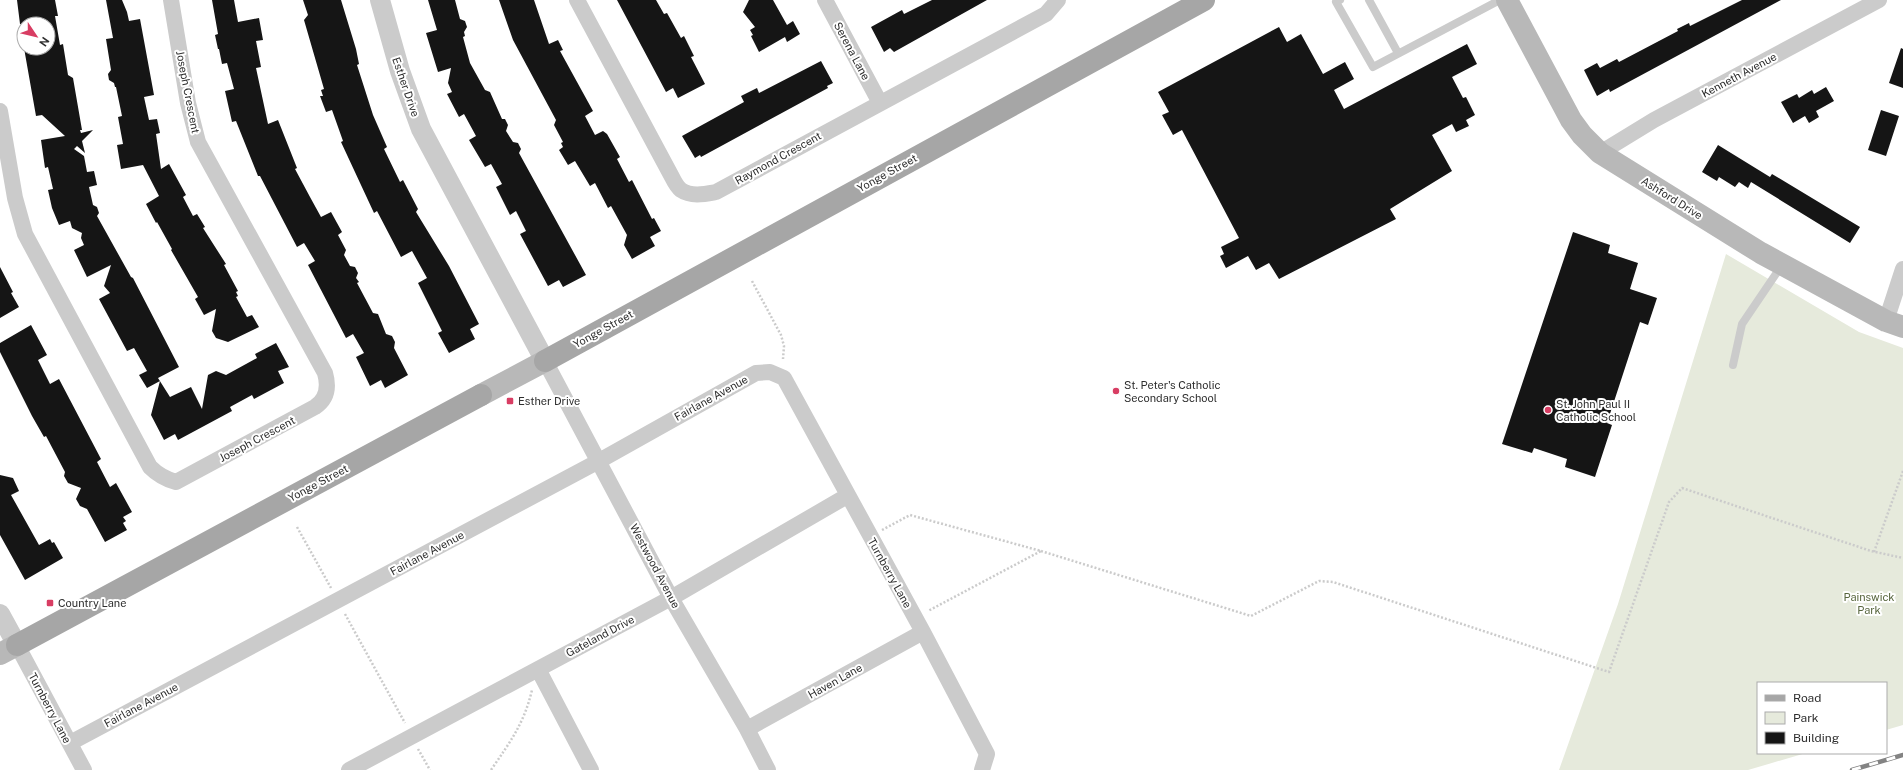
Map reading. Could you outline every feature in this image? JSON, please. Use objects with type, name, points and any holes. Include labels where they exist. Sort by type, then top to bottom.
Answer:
[{"type":"main road","name":"Yonge Street","points":[[8,650],[545,361],[1204,0]]},
{"type":"main road","name":"Ashford Drive","points":[[1506,0],[1571,120],[1582,135],[1600,153],[1761,254],[1895,324]]},
{"type":"street","name":"Joseph Crescent","points":[[0,111],[16,205],[25,234],[150,467],[158,475],[167,480],[176,482],[315,408],[321,403],[327,391],[326,373],[198,142],[188,103],[171,0]]},
{"type":"street","name":"Esther Drive","points":[[380,0],[400,71],[421,129],[545,361]]},
{"type":"street","name":"Raymond Crescent","points":[[577,0],[672,177],[681,190],[692,194],[704,195],[716,192],[1046,14],[1058,0]]},
{"type":"street","name":"Serena Lane","points":[[824,0],[880,103]]},
{"type":"street","name":"Kenneth Avenue","points":[[1600,153],[1654,120],[1879,0]]},
{"type":"street","points":[[1895,324],[1903,269]]},
{"type":"street","name":"Westwood Avenue","points":[[545,361],[671,598],[747,729],[768,770]]},
{"type":"street","name":"Fairlane Avenue","points":[[70,743],[599,461],[756,373],[770,372],[784,378]]},
{"type":"street","name":"Turnberry Lane","points":[[784,378],[847,496],[923,632],[987,754],[982,770]]},
{"type":"street","name":"Gateland Drive","points":[[349,770],[671,598],[847,496]]},
{"type":"street","points":[[0,614],[8,650]]},
{"type":"street","name":"Haven Lane","points":[[747,729],[923,632]]},
{"type":"street","name":"Turnberry Lane","points":[[8,650],[70,743],[84,770]]},
{"type":"street","points":[[538,669],[591,770]]},
{"type":"lane","points":[[1340,0],[1336,2],[1373,67],[1500,0]]},
{"type":"lane","points":[[1369,0],[1398,53]]},
{"type":"lane","points":[[1733,365],[1742,324],[1782,265]]},
{"type":"path","points":[[752,281],[781,335],[784,346],[783,359]]},
{"type":"path","points":[[1874,552],[1903,471]]},
{"type":"path","points":[[888,527],[910,515],[1041,551],[1252,616],[1319,580],[1333,582],[1609,672],[1669,502],[1682,488],[1874,552],[1903,558]]},
{"type":"path","points":[[297,527],[430,770]]},
{"type":"path","points":[[932,609],[1041,551]]},
{"type":"path","points":[[491,770],[518,731],[526,712],[532,690]]},
{"type":"green space","name":"Painswick Park","points":[[1726,254],[1859,332],[1903,348],[1903,725],[1887,730],[1887,682],[1757,682],[1757,754],[1803,754],[1748,770],[1559,770],[1618,604]]},
{"type":"building","points":[[17,0],[55,0],[58,16],[19,16]]},
{"type":"building","points":[[106,0],[122,0],[129,21],[140,19],[154,95],[144,97],[149,120],[157,119],[160,133],[156,134],[161,169],[169,164],[186,195],[183,197],[193,216],[197,214],[205,227],[203,228],[226,264],[224,265],[238,291],[236,292],[238,296],[236,297],[247,317],[252,315],[259,327],[228,342],[216,338],[212,331],[216,309],[204,315],[195,299],[198,297],[146,204],[159,196],[143,165],[121,169],[117,145],[123,144],[118,117],[122,116],[116,87],[114,83],[109,80],[108,74],[111,70],[106,39],[113,38]]},
{"type":"building","points":[[212,0],[234,0],[238,22],[259,18],[263,40],[256,41],[261,67],[256,68],[268,124],[278,120],[297,168],[295,169],[321,217],[331,212],[342,232],[338,235],[346,250],[344,255],[350,266],[355,267],[358,273],[356,278],[359,282],[357,283],[373,313],[378,314],[386,334],[392,336],[395,342],[394,348],[408,375],[385,388],[381,380],[370,386],[356,357],[364,353],[353,334],[346,338],[308,265],[315,261],[304,243],[297,247],[260,176],[258,176],[236,121],[232,122],[225,91],[234,89],[227,63],[222,64],[218,49],[215,35],[218,34]]},
{"type":"building","points":[[303,0],[341,0],[356,49],[359,64],[357,65],[373,115],[387,147],[384,149],[400,182],[403,180],[418,209],[416,212],[449,266],[479,324],[470,329],[475,339],[449,353],[438,333],[442,331],[418,283],[427,278],[412,251],[401,257],[377,211],[374,213],[341,142],[343,141],[332,110],[326,112],[320,96],[323,96],[321,90],[324,89],[304,20],[308,15]]},
{"type":"building","points":[[428,0],[455,0],[460,19],[465,21],[467,27],[464,32],[465,36],[463,37],[470,63],[485,90],[490,92],[502,119],[505,119],[508,125],[506,131],[513,142],[518,143],[521,149],[519,153],[586,275],[563,287],[559,280],[548,286],[520,234],[526,231],[516,211],[510,215],[496,187],[502,184],[491,164],[485,167],[469,140],[476,136],[464,114],[459,117],[447,94],[452,92],[448,83],[451,68],[438,72],[426,33],[437,30]]},
{"type":"building","points":[[499,0],[534,0],[549,44],[558,40],[563,50],[560,51],[593,111],[585,116],[595,135],[603,131],[607,134],[620,157],[617,159],[629,182],[632,180],[652,219],[654,218],[661,231],[650,237],[655,246],[632,259],[624,245],[627,235],[611,206],[608,208],[595,183],[590,186],[575,161],[568,165],[559,150],[563,147],[561,143],[563,142],[554,125],[556,120],[513,40]]},
{"type":"building","points":[[617,0],[656,0],[664,14],[667,13],[681,38],[684,36],[694,56],[691,57],[705,84],[678,98],[673,88],[666,92]]},
{"type":"building","points":[[749,0],[773,0],[787,25],[793,21],[800,34],[787,42],[785,37],[759,52],[751,36],[753,35],[750,30],[755,27],[743,12]]},
{"type":"building","points":[[932,0],[987,0],[894,52],[890,48],[884,52],[871,27],[902,10],[904,14]]},
{"type":"building","points":[[1742,0],[1781,0],[1610,92],[1609,89],[1597,96],[1584,70],[1597,63],[1600,68],[1617,59],[1619,62],[1678,31],[1677,29],[1689,23],[1690,26]]},
{"type":"building","points":[[56,22],[60,45],[63,44],[68,75],[73,78],[82,130],[80,130],[81,133],[93,130],[82,141],[85,153],[77,146],[74,149],[84,156],[87,172],[94,171],[97,185],[89,187],[93,205],[97,207],[99,213],[97,216],[131,277],[133,278],[179,367],[158,378],[160,381],[147,388],[139,375],[147,371],[134,348],[127,351],[99,299],[110,293],[104,286],[111,265],[87,277],[74,250],[84,245],[81,238],[82,233],[72,228],[70,221],[59,225],[52,208],[48,190],[53,189],[48,167],[45,168],[41,140],[65,136],[42,115],[36,116],[25,56],[56,56]]},
{"type":"building","points":[[1279,27],[1287,42],[1301,34],[1323,74],[1345,62],[1354,79],[1334,90],[1344,109],[1467,44],[1477,64],[1452,77],[1463,98],[1466,97],[1475,115],[1466,120],[1469,126],[1456,132],[1452,124],[1432,135],[1452,171],[1390,209],[1396,219],[1279,279],[1269,263],[1256,270],[1248,256],[1226,268],[1220,256],[1224,254],[1221,247],[1239,238],[1182,130],[1173,135],[1162,115],[1169,112],[1158,92]]},
{"type":"building","points":[[1901,48],[1903,49],[1903,88],[1889,83]]},
{"type":"building","points":[[821,61],[833,83],[827,86],[828,88],[701,157],[700,155],[695,158],[682,136],[744,102],[741,96],[757,88],[759,93]]},
{"type":"building","points":[[1826,87],[1834,101],[1816,111],[1819,117],[1809,123],[1805,116],[1793,123],[1781,102],[1797,94],[1799,98],[1812,90],[1814,94]]},
{"type":"building","points":[[1881,110],[1899,116],[1886,156],[1868,150]]},
{"type":"building","points":[[1718,145],[1770,177],[1772,174],[1860,227],[1850,243],[1751,182],[1748,188],[1739,182],[1735,187],[1719,177],[1717,181],[1702,172]]},
{"type":"building","points":[[1573,232],[1610,245],[1608,253],[1638,263],[1630,289],[1657,298],[1648,325],[1640,322],[1607,423],[1612,425],[1595,477],[1565,467],[1567,459],[1534,448],[1532,453],[1502,444]]},
{"type":"building","points":[[0,267],[13,292],[11,293],[19,307],[0,318]]},
{"type":"building","points":[[31,325],[47,355],[38,360],[50,384],[59,379],[101,459],[97,462],[110,487],[116,483],[132,512],[123,517],[126,521],[123,523],[127,530],[105,542],[87,509],[80,506],[76,499],[81,488],[68,483],[64,476],[65,472],[46,436],[44,437],[32,416],[0,352],[0,343]]},
{"type":"building","points":[[276,343],[289,367],[278,371],[284,383],[254,399],[252,395],[230,407],[232,411],[178,440],[175,434],[164,440],[151,415],[160,381],[170,397],[191,387],[202,409],[208,375],[216,371],[226,375],[257,358],[255,354]]},
{"type":"building","points":[[0,475],[13,478],[19,491],[11,495],[39,545],[50,539],[52,543],[54,542],[63,558],[25,580],[0,535]]},
{"type":"railway","points":[[1852,770],[1903,755]]},
{"type":"place","name":"St. Peter's Catholic Secondary School","points":[[1116,391]]},
{"type":"place","name":"Esther Drive","points":[[510,401]]},
{"type":"place","name":"St. John Paul II Catholic School","points":[[1548,410]]},
{"type":"place","name":"Country Lane","points":[[50,603]]}]
